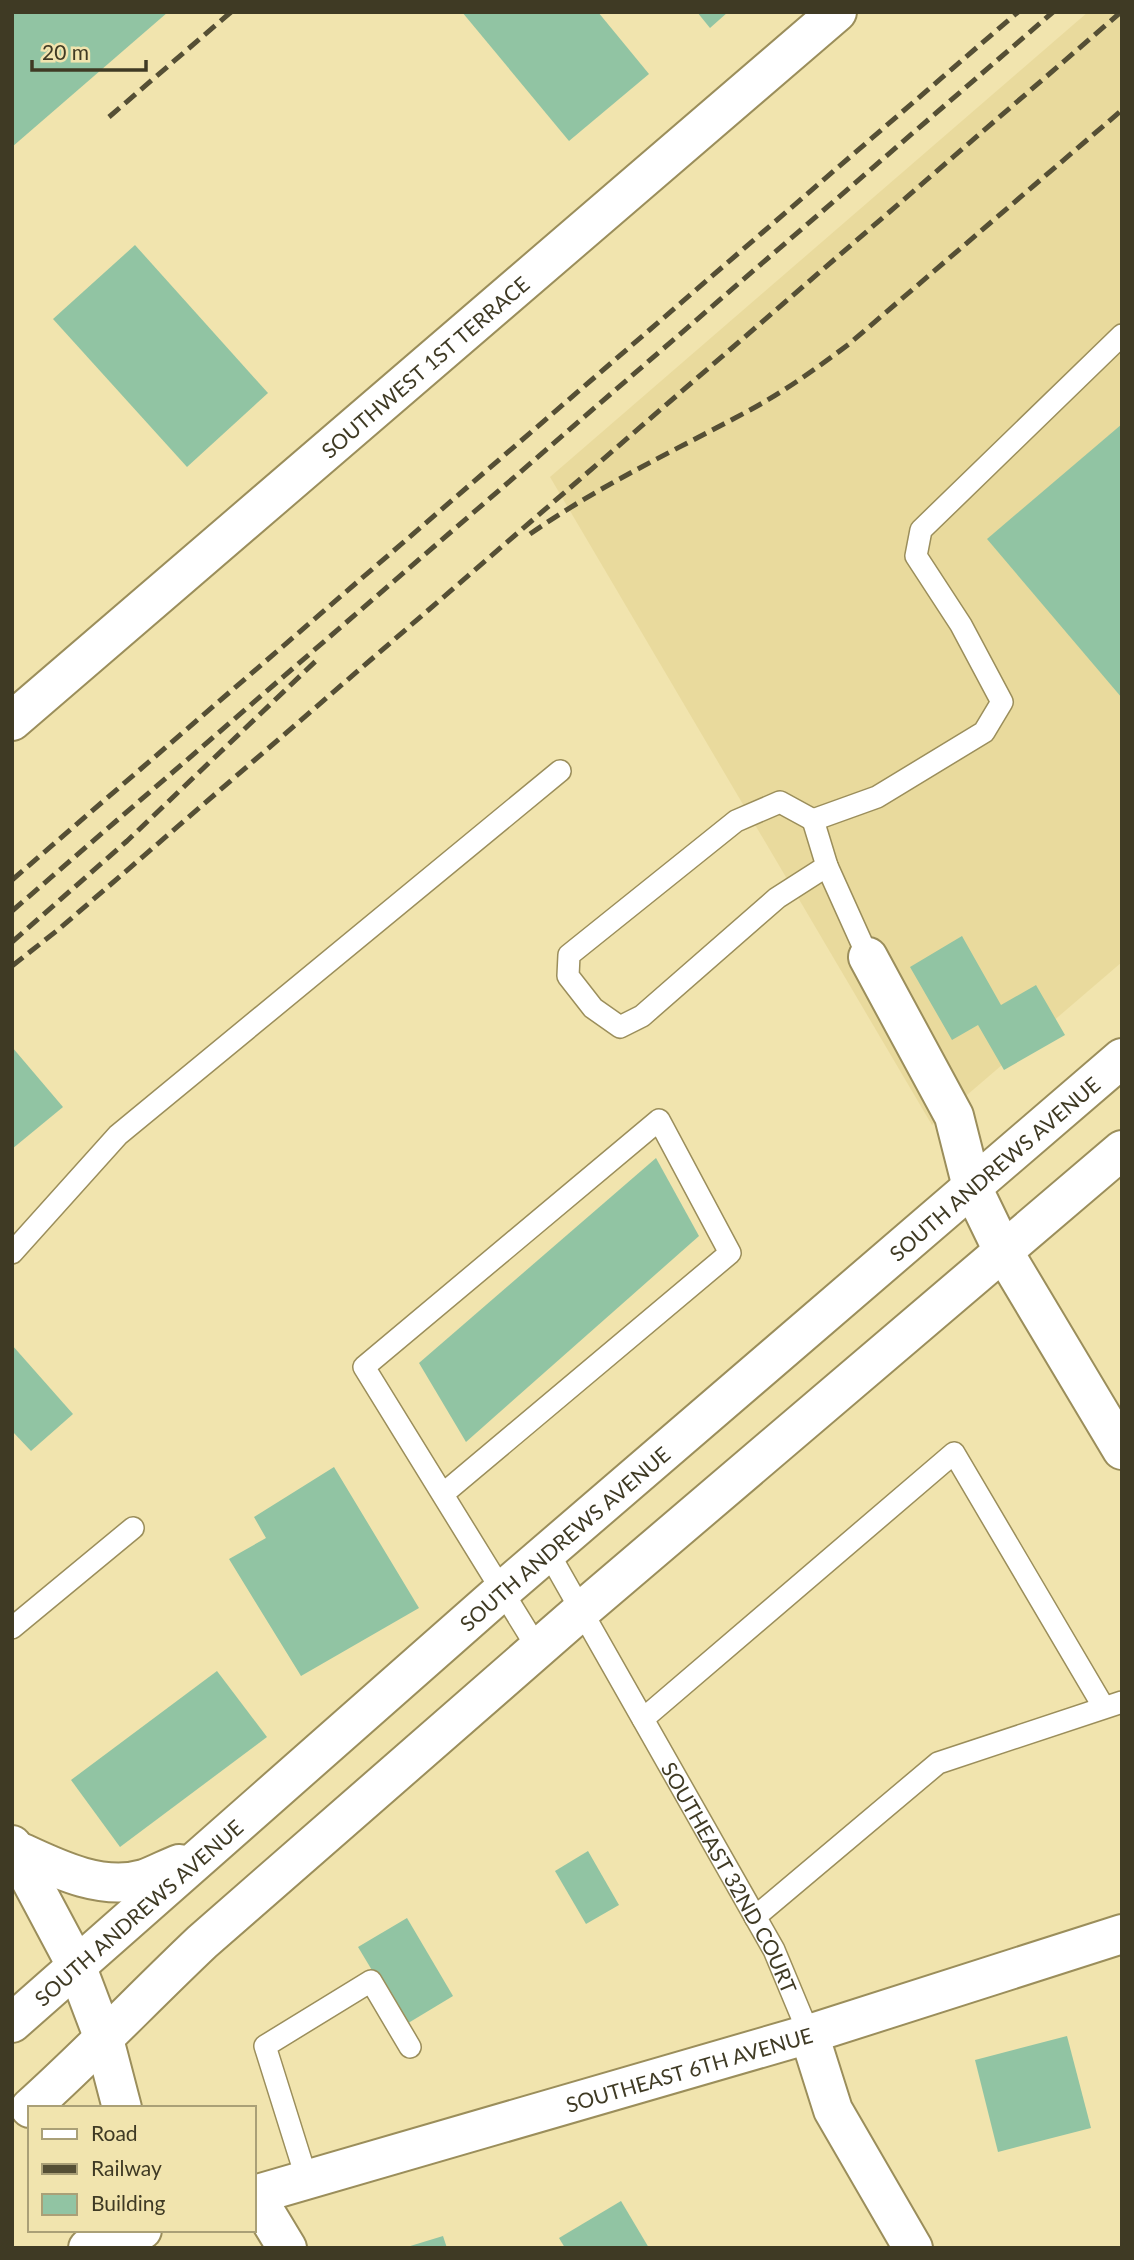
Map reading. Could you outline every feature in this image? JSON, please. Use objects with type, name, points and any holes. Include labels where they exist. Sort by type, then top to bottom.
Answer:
[{"type":"street","name":"SOUTHWEST 1ST TERRACE","points":[[12,722],[837,12]]},
{"type":"street","points":[[868,957],[954,1116],[972,1187],[1003,1251],[1122,1450]]},
{"type":"street","name":"SOUTH ANDREWS AVENUE","points":[[12,2023],[502,1591],[1122,1058]]},
{"type":"street","points":[[32,2106],[202,1942],[581,1611],[1122,1150]]},
{"type":"street","points":[[13,1847],[53,1867],[116,1883],[144,1879],[204,1853]]},
{"type":"street","points":[[13,1847],[76,1965],[104,2039],[121,2106]]},
{"type":"street","name":"SOUTHEAST 6TH AVENUE","points":[[256,2194],[809,2034],[1122,1934]]},
{"type":"street","name":"SOUTHEAST 32ND COURT","points":[[809,2034],[832,2110],[912,2248]]},
{"type":"street","points":[[12,2124],[28,2110]]},
{"type":"street","points":[[256,2198],[287,2248]]},
{"type":"street","points":[[88,2248],[136,2232]]},
{"type":"lane","points":[[813,820],[877,797],[984,732],[1002,702],[961,625],[916,556],[921,530],[1122,335]]},
{"type":"lane","points":[[12,1253],[118,1135],[560,771]]},
{"type":"lane","points":[[827,866],[777,898],[642,1016],[620,1027],[593,1008],[568,976],[569,955],[736,821],[780,802],[813,820],[827,866],[868,957]]},
{"type":"lane","points":[[443,1494],[730,1253],[659,1120],[364,1367],[538,1649]]},
{"type":"lane","points":[[643,1719],[954,1453],[1112,1704],[938,1763],[755,1917]]},
{"type":"lane","points":[[12,1628],[133,1528]]},
{"type":"lane","name":"SOUTHEAST 32ND COURT","points":[[548,1552],[774,1950],[809,2034]]},
{"type":"lane","points":[[307,2180],[265,2046],[371,1981],[410,2047]]},
{"type":"shaded area","points":[[1088,12],[1122,12],[1122,962],[932,1125],[550,477]]},
{"type":"building","points":[[12,12],[168,12],[12,147]]},
{"type":"building","points":[[462,12],[598,12],[649,74],[569,141]]},
{"type":"building","points":[[697,12],[728,12],[710,28]]},
{"type":"building","points":[[135,245],[268,393],[187,467],[53,319]]},
{"type":"building","points":[[1122,424],[1122,698],[987,539]]},
{"type":"building","points":[[962,936],[1001,1005],[1036,985],[1065,1035],[1004,1070],[978,1025],[952,1040],[910,967]]},
{"type":"building","points":[[12,1047],[63,1107],[12,1149]]},
{"type":"building","points":[[656,1158],[699,1236],[466,1442],[419,1363]]},
{"type":"building","points":[[12,1345],[73,1414],[31,1451],[12,1431]]},
{"type":"building","points":[[334,1467],[419,1608],[301,1676],[229,1559],[266,1538],[254,1517]]},
{"type":"building","points":[[217,1671],[267,1737],[120,1847],[71,1780]]},
{"type":"building","points":[[588,1851],[619,1905],[586,1924],[555,1871]]},
{"type":"building","points":[[407,1918],[453,1996],[405,2025],[358,1947]]},
{"type":"building","points":[[1067,2036],[1091,2128],[998,2152],[975,2060]]},
{"type":"building","points":[[621,2201],[649,2248],[565,2248],[559,2238]]},
{"type":"building","points":[[443,2236],[447,2248],[407,2248],[407,2247]]},
{"type":"railway","points":[[109,117],[231,12]]},
{"type":"railway","points":[[12,880],[1018,12]]},
{"type":"railway","points":[[12,911],[1053,12]]},
{"type":"railway","points":[[12,966],[59,929],[1121,12]]},
{"type":"railway","points":[[530,534],[611,484],[763,403],[825,362],[1122,110]]},
{"type":"railway","points":[[12,942],[127,841],[320,657]]}]
